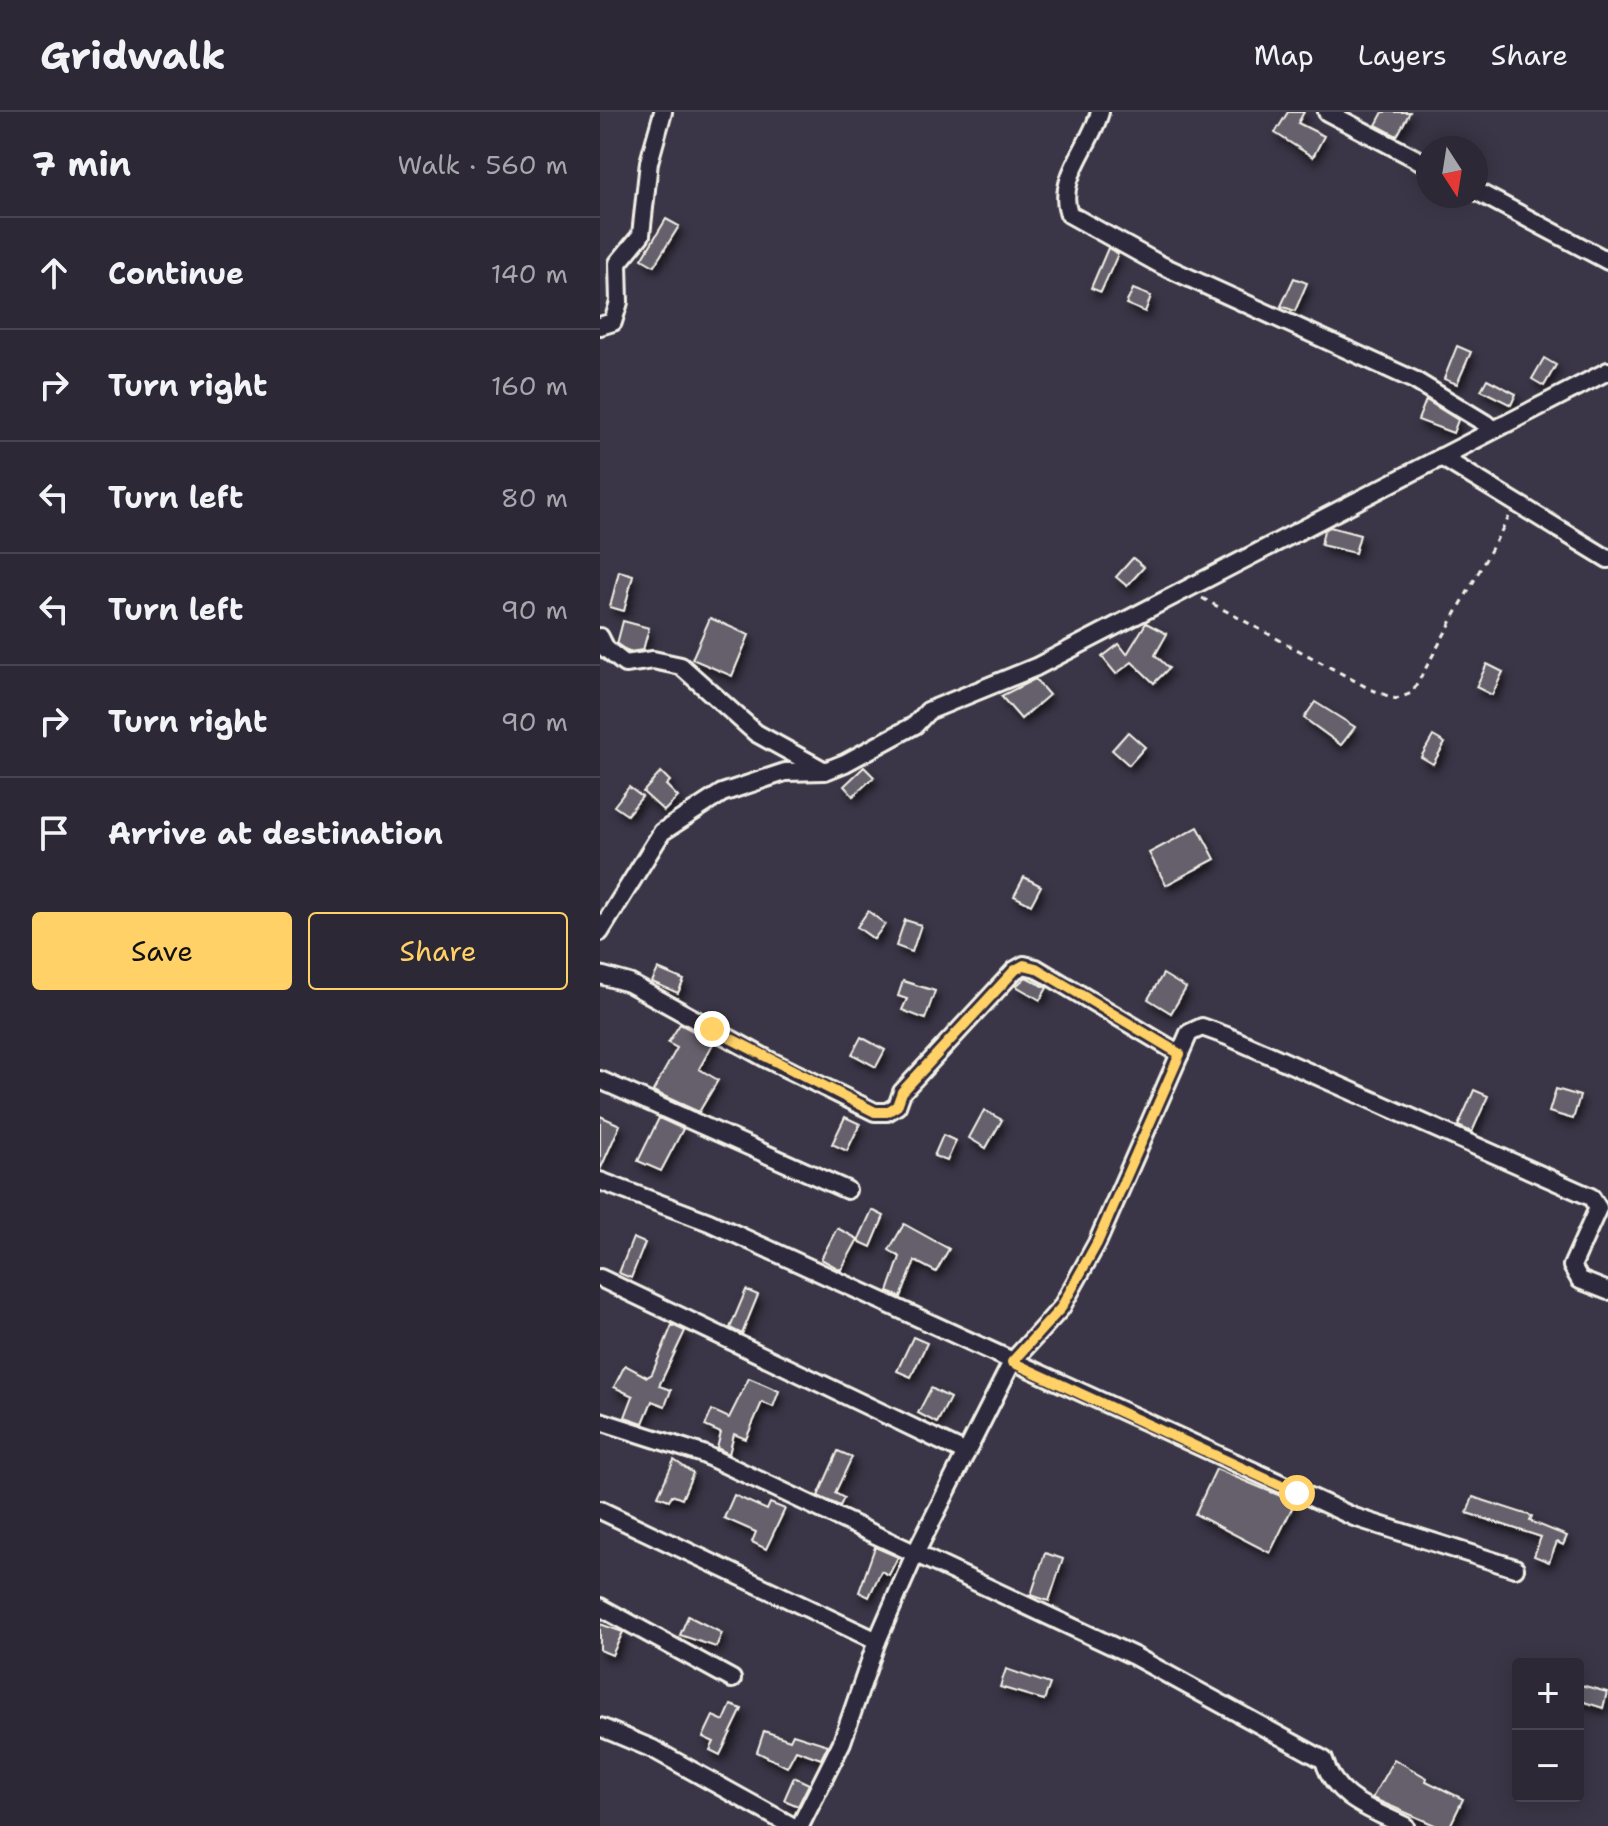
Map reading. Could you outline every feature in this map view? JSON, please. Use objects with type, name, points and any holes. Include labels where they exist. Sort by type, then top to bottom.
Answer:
[{"type":"street","points":[[600,326],[613,322],[619,302],[618,263],[641,235],[649,162],[663,112]]},
{"type":"street","points":[[1100,112],[1095,130],[1069,178],[1064,200],[1069,214],[1161,265],[1414,380],[1493,428]]},
{"type":"street","points":[[1327,112],[1416,159]]},
{"type":"street","points":[[1488,197],[1608,261]]},
{"type":"street","points":[[600,932],[605,910],[662,832],[722,793],[785,772],[825,771],[915,725],[928,711],[1036,667],[1608,371]]},
{"type":"street","points":[[1441,457],[1608,559]]},
{"type":"street","points":[[600,637],[606,649],[625,664],[653,660],[681,666],[756,733],[825,771]]},
{"type":"street","points":[[600,975],[629,983],[767,1059],[875,1112],[887,1112],[897,1106],[902,1092],[1015,970],[1024,965],[1036,968],[1180,1054]]},
{"type":"street","points":[[800,1826],[842,1742],[877,1641],[915,1554],[1012,1362],[1061,1308],[1097,1243],[1189,1033],[1202,1027],[1591,1197],[1598,1208],[1572,1266],[1580,1280],[1608,1291]]},
{"type":"street","points":[[600,1080],[847,1190]]},
{"type":"street","points":[[600,1181],[709,1222],[1354,1517],[1515,1568]]},
{"type":"street","points":[[600,1278],[966,1453]]},
{"type":"street","points":[[600,1421],[703,1454],[1134,1656],[1324,1760],[1330,1780],[1344,1795],[1405,1826]]},
{"type":"street","points":[[600,1510],[877,1641]]},
{"type":"street","points":[[600,1607],[732,1679]]},
{"type":"street","points":[[600,1727],[653,1749],[792,1826]]},
{"type":"path","points":[[1186,590],[1370,689],[1396,699],[1412,693],[1516,503]]},
{"type":"building","points":[[1288,112],[1304,112],[1298,123],[1324,136],[1313,157],[1275,133]]},
{"type":"building","points":[[1383,112],[1410,112],[1397,136],[1376,125]]},
{"type":"building","points":[[666,219],[679,226],[654,266],[642,259]]},
{"type":"building","points":[[1108,248],[1118,254],[1101,292],[1091,288]]},
{"type":"building","points":[[1294,278],[1307,283],[1295,311],[1281,306]]},
{"type":"building","points":[[1133,289],[1151,296],[1145,312],[1126,304]]},
{"type":"building","points":[[1457,346],[1471,352],[1457,384],[1444,379]]},
{"type":"building","points":[[1544,358],[1556,365],[1544,386],[1532,379]]},
{"type":"building","points":[[1487,379],[1516,394],[1511,405],[1481,390]]},
{"type":"building","points":[[1426,400],[1458,420],[1453,433],[1418,420]]},
{"type":"building","points":[[1330,527],[1360,535],[1355,553],[1321,545],[1324,530]]},
{"type":"building","points":[[1133,558],[1144,567],[1127,586],[1116,577]]},
{"type":"building","points":[[619,571],[633,575],[624,611],[610,607]]},
{"type":"building","points":[[710,618],[749,635],[732,676],[692,659]]},
{"type":"building","points":[[623,621],[649,628],[643,650],[629,652],[617,644]]},
{"type":"building","points":[[1146,623],[1167,634],[1155,655],[1169,668],[1154,683],[1132,662],[1116,674],[1102,657],[1119,644],[1127,654]]},
{"type":"building","points":[[1487,664],[1503,672],[1492,695],[1476,687]]},
{"type":"building","points":[[1035,679],[1049,695],[1021,719],[1001,696]]},
{"type":"building","points":[[1315,702],[1355,727],[1341,745],[1304,718]]},
{"type":"building","points":[[1128,732],[1145,747],[1129,765],[1112,750]]},
{"type":"building","points":[[1433,736],[1445,743],[1433,764],[1421,757]]},
{"type":"building","points":[[864,767],[874,777],[853,796],[844,786]]},
{"type":"building","points":[[661,772],[670,781],[666,785],[678,797],[664,811],[643,792]]},
{"type":"building","points":[[629,787],[642,797],[627,815],[614,806]]},
{"type":"building","points":[[1198,827],[1215,859],[1166,885],[1149,853]]},
{"type":"building","points":[[1024,877],[1041,886],[1031,905],[1014,896]]},
{"type":"building","points":[[868,911],[885,924],[874,939],[857,927]]},
{"type":"building","points":[[905,920],[921,925],[912,952],[896,946]]},
{"type":"building","points":[[658,969],[684,980],[678,993],[652,982]]},
{"type":"building","points":[[1163,974],[1186,988],[1171,1013],[1148,999]]},
{"type":"building","points":[[1026,977],[1047,988],[1040,1000],[1016,986]]},
{"type":"building","points":[[903,981],[935,991],[925,1019],[902,1010],[907,999],[898,996]]},
{"type":"building","points":[[680,1024],[714,1042],[699,1069],[718,1080],[699,1112],[653,1091],[677,1048],[668,1043]]},
{"type":"building","points":[[861,1037],[885,1050],[876,1067],[852,1054]]},
{"type":"building","points":[[1556,1089],[1580,1096],[1573,1119],[1549,1112]]},
{"type":"building","points":[[1474,1090],[1488,1096],[1472,1132],[1458,1126]]},
{"type":"building","points":[[984,1110],[1002,1120],[986,1148],[969,1138]]},
{"type":"building","points":[[600,1116],[620,1125],[600,1170]]},
{"type":"building","points":[[845,1117],[860,1124],[847,1151],[832,1144]]},
{"type":"building","points":[[659,1118],[683,1129],[661,1171],[638,1161]]},
{"type":"building","points":[[943,1135],[956,1141],[947,1161],[934,1156]]},
{"type":"building","points":[[872,1210],[884,1216],[871,1247],[858,1241]]},
{"type":"building","points":[[904,1224],[949,1249],[936,1272],[915,1261],[901,1297],[888,1292],[900,1257],[889,1250]]},
{"type":"building","points":[[837,1228],[858,1239],[841,1270],[821,1259]]},
{"type":"building","points":[[633,1238],[645,1243],[631,1278],[619,1273]]},
{"type":"building","points":[[746,1290],[758,1295],[742,1334],[730,1328]]},
{"type":"building","points":[[672,1325],[685,1331],[659,1386],[671,1390],[665,1406],[652,1401],[643,1423],[625,1417],[633,1396],[614,1387],[625,1365],[647,1377],[652,1374]]},
{"type":"building","points":[[913,1337],[927,1343],[911,1377],[897,1371]]},
{"type":"building","points":[[749,1378],[779,1391],[773,1407],[762,1402],[746,1439],[734,1434],[729,1454],[717,1448],[721,1433],[705,1426],[712,1410],[729,1418]]},
{"type":"building","points":[[931,1388],[950,1398],[937,1423],[918,1413]]},
{"type":"building","points":[[838,1451],[852,1457],[835,1493],[844,1498],[840,1506],[818,1496]]},
{"type":"building","points":[[674,1460],[693,1473],[682,1499],[672,1495],[669,1500],[658,1496]]},
{"type":"building","points":[[1216,1469],[1295,1502],[1270,1553],[1195,1514]]},
{"type":"building","points":[[734,1495],[767,1510],[770,1503],[785,1509],[766,1549],[752,1542],[756,1532],[724,1518]]},
{"type":"building","points":[[1473,1497],[1532,1516],[1530,1521],[1567,1536],[1563,1545],[1557,1542],[1549,1562],[1534,1556],[1541,1537],[1467,1513]]},
{"type":"building","points":[[875,1547],[898,1557],[889,1575],[881,1571],[869,1597],[859,1592]]},
{"type":"building","points":[[1045,1553],[1063,1559],[1049,1601],[1031,1595]]},
{"type":"building","points":[[688,1616],[722,1633],[716,1647],[680,1635]]},
{"type":"building","points":[[600,1624],[623,1632],[612,1655],[600,1650]]},
{"type":"building","points":[[1006,1669],[1050,1684],[1044,1700],[1000,1687]]},
{"type":"building","points":[[1584,1686],[1607,1692],[1603,1708],[1584,1702]]},
{"type":"building","points":[[731,1705],[742,1709],[720,1755],[710,1750],[714,1742],[703,1737],[713,1716],[724,1721]]},
{"type":"building","points":[[764,1731],[790,1740],[793,1734],[828,1745],[821,1759],[796,1750],[787,1767],[757,1752]]},
{"type":"building","points":[[1394,1759],[1427,1778],[1426,1781],[1463,1799],[1450,1826],[1437,1826],[1372,1798]]},
{"type":"building","points":[[794,1777],[809,1784],[798,1806],[784,1800]]},
{"type":"route","points":[[712,1029],[875,1112],[887,1112],[897,1106],[902,1092],[1015,970],[1024,965],[1036,968],[1180,1054],[1097,1243],[1061,1308],[1012,1362],[1297,1493]]}]
